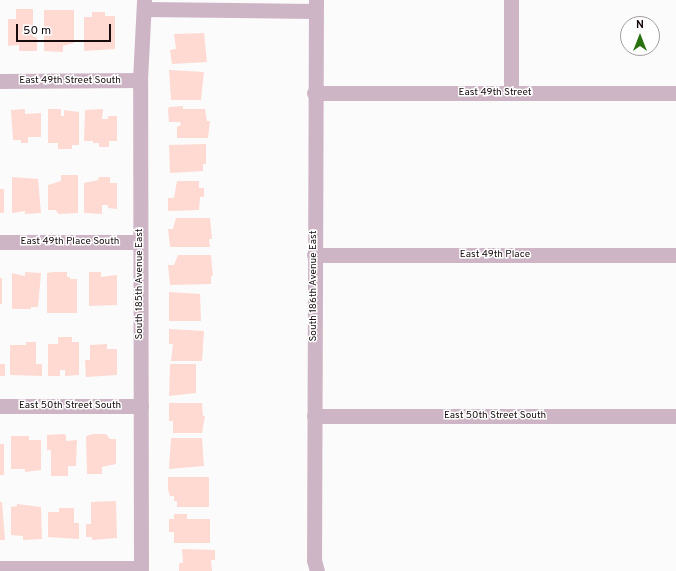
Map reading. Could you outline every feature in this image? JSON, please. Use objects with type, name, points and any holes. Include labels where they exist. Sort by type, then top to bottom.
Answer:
[{"type":"street","points":[[511,0],[511,93]]},
{"type":"street","points":[[144,4],[315,6]]},
{"type":"street","name":"South 185th Avenue East","points":[[0,568],[141,568],[140,80],[144,4]]},
{"type":"street","name":"South 186th Avenue East","points":[[315,6],[314,560],[317,571]]},
{"type":"street","name":"East 49th Street South","points":[[0,81],[140,80]]},
{"type":"street","name":"East 49th Street","points":[[314,93],[676,93]]},
{"type":"street","name":"East 49th Place South","points":[[0,242],[140,242]]},
{"type":"street","name":"East 49th Place","points":[[314,255],[676,255]]},
{"type":"street","name":"East 50th Street South","points":[[0,406],[141,406]]},
{"type":"street","name":"East 50th Street South","points":[[314,416],[676,416]]},
{"type":"building","points":[[16,9],[33,9],[33,37],[37,37],[37,51],[19,51],[19,45],[8,46],[8,19],[16,19]]},
{"type":"building","points":[[44,10],[74,10],[74,43],[63,46],[63,52],[44,51]]},
{"type":"building","points":[[92,12],[105,12],[105,16],[115,16],[115,49],[84,51],[84,17],[92,17]]},
{"type":"building","points":[[204,33],[207,62],[172,64],[170,50],[176,49],[174,34]]},
{"type":"building","points":[[169,70],[204,72],[201,100],[171,100]]},
{"type":"building","points":[[183,106],[183,109],[205,109],[207,121],[210,121],[208,138],[177,138],[177,127],[181,125],[180,122],[169,122],[168,109],[169,107]]},
{"type":"building","points":[[25,109],[25,114],[41,113],[41,137],[28,137],[28,143],[21,143],[21,140],[13,140],[11,110]]},
{"type":"building","points":[[48,109],[61,109],[61,116],[64,116],[64,110],[79,112],[79,145],[72,145],[72,149],[58,149],[58,143],[48,143]]},
{"type":"building","points":[[103,109],[102,119],[108,119],[108,116],[117,116],[117,141],[109,141],[109,147],[99,147],[99,143],[84,141],[85,110]]},
{"type":"building","points":[[206,144],[206,164],[203,164],[203,171],[170,173],[169,145]]},
{"type":"building","points":[[61,175],[78,175],[78,213],[59,214],[55,210],[48,210],[48,185],[61,181]]},
{"type":"building","points":[[12,177],[38,179],[41,213],[25,214],[25,211],[12,213]]},
{"type":"building","points":[[99,177],[110,177],[110,183],[117,183],[117,209],[108,208],[108,205],[102,205],[102,214],[84,213],[84,183],[98,180]]},
{"type":"building","points":[[177,181],[199,181],[199,188],[204,188],[204,197],[200,197],[199,210],[168,211],[168,198],[174,198]]},
{"type":"building","points":[[0,189],[4,189],[4,213],[0,213]]},
{"type":"building","points":[[176,218],[210,218],[212,239],[209,239],[210,247],[170,247],[168,229],[173,229]]},
{"type":"building","points":[[178,255],[211,255],[213,276],[211,276],[211,284],[170,285],[168,265],[174,265]]},
{"type":"building","points":[[25,272],[41,273],[38,307],[31,307],[31,309],[12,309],[12,273],[25,276]]},
{"type":"building","points":[[67,272],[67,277],[70,277],[70,279],[77,279],[77,313],[47,313],[47,273]]},
{"type":"building","points":[[89,272],[101,272],[101,277],[117,275],[117,305],[89,306]]},
{"type":"building","points":[[0,278],[2,278],[2,304],[0,304]]},
{"type":"building","points":[[169,292],[200,294],[201,321],[169,321]]},
{"type":"building","points":[[169,329],[204,331],[202,361],[171,361],[173,344],[169,344]]},
{"type":"building","points":[[58,337],[72,337],[72,342],[79,342],[79,375],[65,376],[65,370],[60,370],[60,376],[48,376],[48,344],[58,344]]},
{"type":"building","points":[[26,342],[36,342],[36,364],[42,364],[42,376],[10,375],[10,345],[26,345]]},
{"type":"building","points":[[107,344],[107,349],[117,349],[117,375],[86,377],[85,360],[90,360],[90,345]]},
{"type":"building","points":[[0,364],[5,364],[5,376],[0,376]]},
{"type":"building","points":[[170,364],[196,364],[196,393],[169,396]]},
{"type":"building","points":[[169,403],[202,403],[203,416],[205,416],[202,433],[173,433],[173,421],[169,421]]},
{"type":"building","points":[[93,434],[106,434],[110,439],[116,439],[116,464],[102,467],[102,474],[87,474],[86,436]]},
{"type":"building","points":[[47,435],[66,435],[66,441],[77,440],[76,466],[68,466],[68,476],[51,476],[51,450],[47,450]]},
{"type":"building","points":[[11,436],[29,436],[29,440],[41,440],[41,470],[25,472],[25,469],[11,469]]},
{"type":"building","points":[[171,438],[202,438],[204,466],[169,469]]},
{"type":"building","points":[[0,444],[4,444],[4,475],[0,475]]},
{"type":"building","points":[[168,477],[209,477],[209,507],[177,507],[177,501],[174,501],[174,496],[170,496],[168,490]]},
{"type":"building","points":[[116,501],[117,538],[92,540],[92,537],[86,537],[86,524],[91,524],[91,502]]},
{"type":"building","points":[[0,502],[2,502],[5,540],[0,540]]},
{"type":"building","points":[[17,504],[41,507],[42,539],[23,540],[23,536],[11,535],[11,507],[17,506]]},
{"type":"building","points":[[59,508],[74,508],[74,523],[79,523],[79,539],[48,537],[48,512],[59,512]]},
{"type":"building","points":[[174,514],[187,514],[187,519],[210,519],[210,543],[174,543],[174,532],[169,532],[169,519],[174,519]]},
{"type":"building","points":[[182,549],[215,550],[215,560],[211,560],[212,571],[179,571],[179,563],[183,563]]}]
